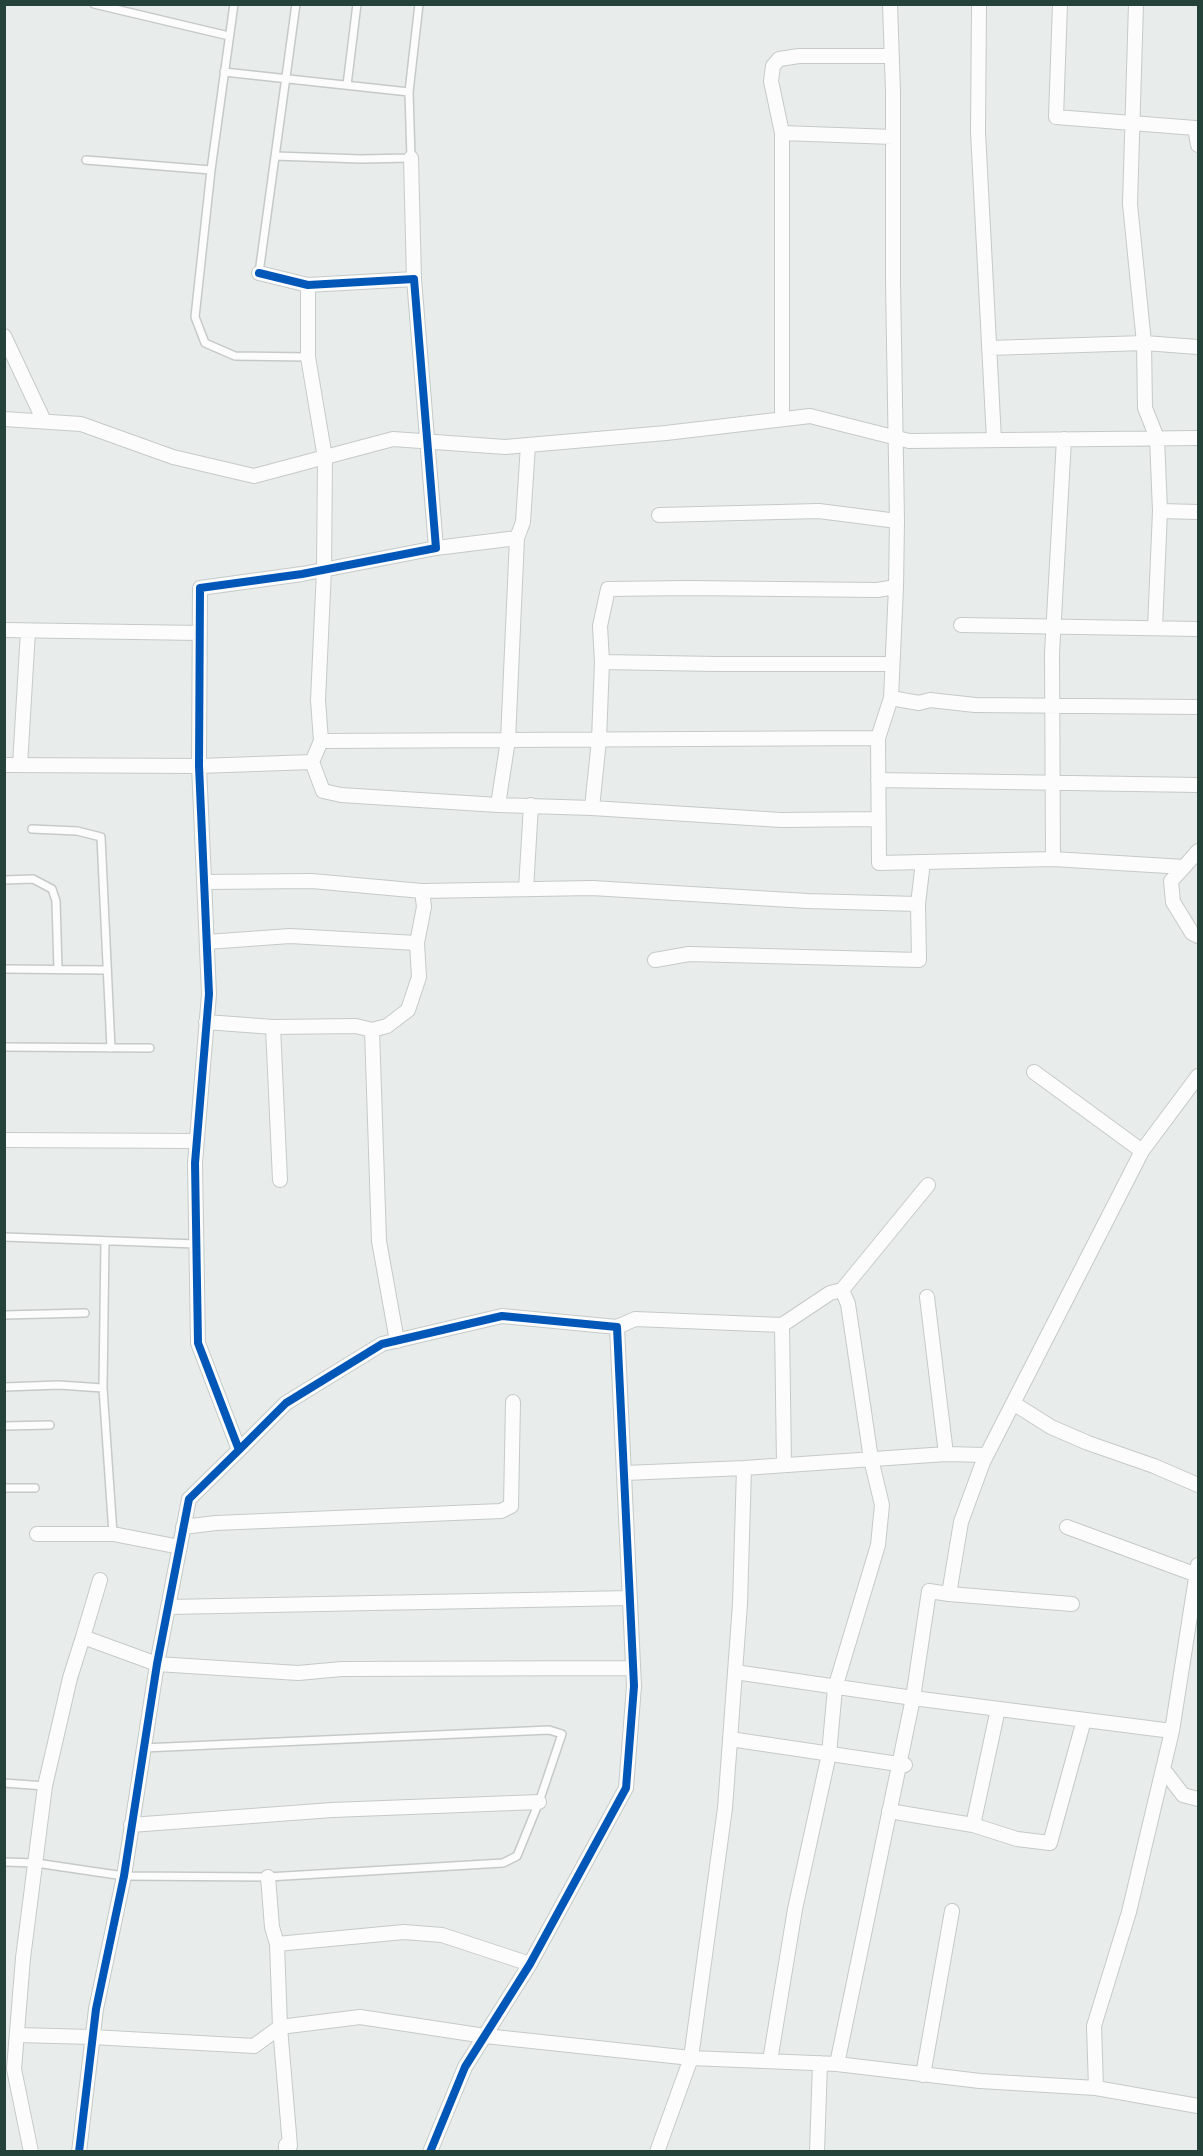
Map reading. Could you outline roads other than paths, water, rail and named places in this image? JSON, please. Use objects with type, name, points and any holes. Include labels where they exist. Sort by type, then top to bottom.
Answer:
[{"type":"street","points":[[890,4],[897,521],[891,698],[878,738],[879,863],[1053,859],[1184,867]]},
{"type":"street","points":[[979,4],[978,132],[994,440]]},
{"type":"street","points":[[1060,4],[1056,117],[1195,128],[1198,145]]},
{"type":"street","points":[[1136,4],[1130,204],[1144,343],[1145,408],[1157,438],[1160,511],[1155,628]]},
{"type":"street","points":[[782,420],[782,133],[771,81],[773,66],[779,59],[811,55],[892,56]]},
{"type":"street","points":[[782,133],[893,137]]},
{"type":"street","points":[[411,158],[414,279],[436,548]]},
{"type":"street","points":[[259,273],[308,285],[414,279]]},
{"type":"street","points":[[308,285],[308,357],[325,458],[324,570],[318,700],[321,741],[312,762],[323,791],[341,795],[498,805],[592,808],[782,820],[879,819]]},
{"type":"street","points":[[4,336],[44,422]]},
{"type":"street","points":[[989,348],[1144,343],[1198,347]]},
{"type":"street","points":[[4,419],[81,424],[173,457],[254,476],[393,439],[505,447],[666,433],[810,416],[909,441],[1198,438]]},
{"type":"street","points":[[1053,859],[1054,626],[1064,439]]},
{"type":"street","points":[[498,805],[508,740],[517,538],[523,522],[528,445]]},
{"type":"street","points":[[659,515],[819,511],[897,521]]},
{"type":"street","points":[[1160,511],[1198,512]]},
{"type":"street","points":[[239,1450],[198,1343],[195,1163],[209,994],[200,766],[200,588],[324,570],[436,548],[517,538]]},
{"type":"street","points":[[592,808],[602,662],[600,626],[608,589],[877,590],[896,587]]},
{"type":"street","points":[[961,625],[1198,629]]},
{"type":"street","points":[[4,630],[200,633]]},
{"type":"street","points":[[20,765],[28,630]]},
{"type":"street","points":[[602,662],[892,664]]},
{"type":"street","points":[[891,698],[919,703],[930,700],[975,705],[1198,707]]},
{"type":"street","points":[[321,741],[878,738]]},
{"type":"street","points":[[4,765],[200,766],[312,762]]},
{"type":"street","points":[[878,780],[1198,785]]},
{"type":"street","points":[[526,890],[531,805]]},
{"type":"street","points":[[1198,851],[1171,881],[1173,902],[1192,933],[1198,936]]},
{"type":"street","points":[[656,960],[689,954],[919,960],[918,904],[923,862]]},
{"type":"street","points":[[204,882],[312,882],[422,891],[592,888],[807,901],[918,904]]},
{"type":"street","points":[[207,1022],[273,1027],[356,1026],[372,1030],[387,1026],[408,1010],[419,977],[417,943],[424,907],[422,891]]},
{"type":"street","points":[[207,942],[290,936],[417,943]]},
{"type":"street","points":[[273,1027],[280,1180]]},
{"type":"street","points":[[372,1030],[380,1241],[397,1341]]},
{"type":"street","points":[[1034,1072],[1142,1151]]},
{"type":"street","points":[[950,1594],[961,1522],[986,1455],[1142,1151],[1198,1076]]},
{"type":"street","points":[[4,1140],[197,1141]]},
{"type":"street","points":[[79,2151],[96,2008],[124,1875],[157,1664],[189,1499],[286,1403],[382,1344],[502,1316],[617,1327],[635,1319],[782,1325],[830,1293],[842,1290],[928,1185]]},
{"type":"street","points":[[770,2061],[795,1909],[829,1754],[835,1688],[878,1545],[882,1505],[871,1459],[848,1304],[842,1290]]},
{"type":"street","points":[[927,1297],[946,1454]]},
{"type":"street","points":[[782,1325],[784,1465]]},
{"type":"street","points":[[432,2151],[465,2067],[530,1964],[626,1788],[634,1686],[617,1327]]},
{"type":"street","points":[[183,1527],[216,1523],[501,1511],[511,1506],[513,1402]]},
{"type":"street","points":[[1013,1403],[1051,1427],[1198,1485]]},
{"type":"street","points":[[625,1473],[744,1468],[946,1454],[986,1455]]},
{"type":"street","points":[[657,2151],[691,2058],[725,1808],[740,1604],[744,1468]]},
{"type":"street","points":[[1067,1527],[1198,1570],[1172,1731],[1129,1912],[1094,2026],[1096,2088]]},
{"type":"street","points":[[37,1534],[113,1534],[180,1547]]},
{"type":"street","points":[[31,2151],[14,2069],[23,1958],[45,1786],[70,1678],[100,1580]]},
{"type":"street","points":[[837,2064],[889,1811],[902,1765],[929,1591],[1072,1604]]},
{"type":"street","points":[[168,1607],[630,1598]]},
{"type":"street","points":[[84,1637],[157,1664],[298,1673],[342,1669],[633,1668]]},
{"type":"street","points":[[735,1672],[835,1688],[1172,1731]]},
{"type":"street","points":[[973,1825],[998,1709]]},
{"type":"street","points":[[889,1811],[973,1825],[1017,1839],[1050,1843],[1084,1720]]},
{"type":"street","points":[[730,1739],[902,1765]]},
{"type":"street","points":[[1163,1769],[1183,1795],[1198,1799]]},
{"type":"street","points":[[131,1825],[332,1810],[539,1803]]},
{"type":"street","points":[[268,1877],[272,1928],[277,1944],[280,2027],[290,2146],[286,2145],[286,2151]]},
{"type":"street","points":[[923,2074],[952,1911]]},
{"type":"street","points":[[277,1944],[404,1932],[442,1935],[530,1964]]},
{"type":"street","points":[[17,2035],[254,2046],[280,2027],[360,2018],[484,2036],[691,2058],[837,2064],[980,2081],[1096,2088],[1198,2106]]},
{"type":"street","points":[[817,2151],[820,2063]]},
{"type":"lane","points":[[94,4],[229,36]]},
{"type":"lane","points":[[234,4],[211,170],[195,317],[206,343],[235,356],[308,357]]},
{"type":"lane","points":[[259,273],[296,4]]},
{"type":"lane","points":[[347,85],[357,4]]},
{"type":"lane","points":[[275,156],[411,158],[409,92],[419,4]]},
{"type":"lane","points":[[224,72],[409,92]]},
{"type":"lane","points":[[86,160],[211,170]]},
{"type":"lane","points":[[32,829],[77,831],[100,837],[111,1048]]},
{"type":"lane","points":[[4,880],[33,879],[52,889],[56,900],[58,970]]},
{"type":"lane","points":[[4,969],[107,970]]},
{"type":"lane","points":[[4,1047],[150,1048]]},
{"type":"lane","points":[[4,1237],[196,1244]]},
{"type":"lane","points":[[105,1241],[103,1388],[113,1534]]},
{"type":"lane","points":[[4,1315],[85,1313]]},
{"type":"lane","points":[[4,1387],[59,1385],[103,1388]]},
{"type":"lane","points":[[4,1426],[50,1425]]},
{"type":"lane","points":[[4,1488],[35,1488]]},
{"type":"lane","points":[[4,1862],[36,1863],[124,1875],[268,1877],[503,1863],[517,1856],[539,1803],[562,1734],[549,1730],[143,1748]]},
{"type":"lane","points":[[4,1783],[45,1786]]}]
